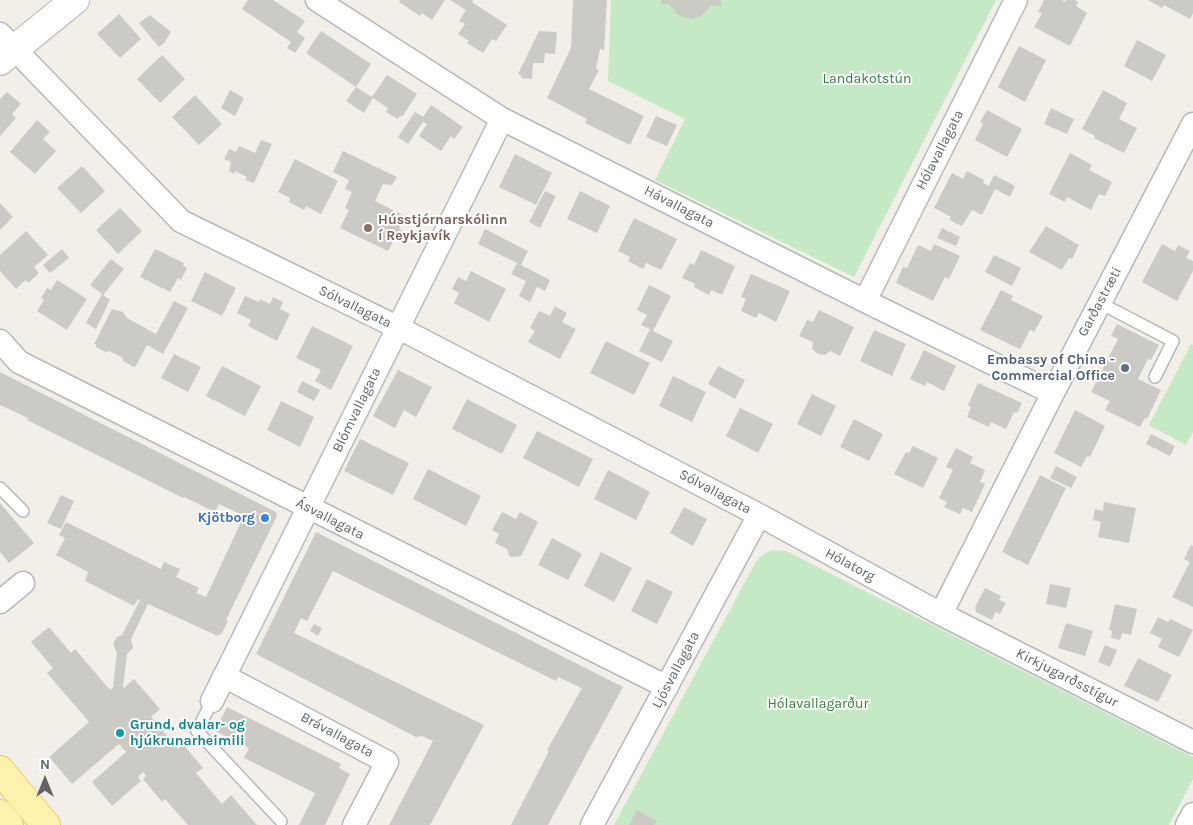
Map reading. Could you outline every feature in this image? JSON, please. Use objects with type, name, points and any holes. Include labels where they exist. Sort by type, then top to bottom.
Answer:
[{"type":"main road","points":[[0,770],[46,825]]},
{"type":"main road","points":[[0,814],[9,825]]},
{"type":"street","points":[[5,48],[74,0]]},
{"type":"street","name":"Hávallagata","points":[[317,0],[502,119],[864,301],[1053,393]]},
{"type":"street","name":"Hólavallagata","points":[[864,301],[1016,0]]},
{"type":"street","name":"Sólvallagata","points":[[5,48],[180,221],[397,327],[759,515]]},
{"type":"street","name":"Blómvallagata","points":[[212,701],[502,119]]},
{"type":"street","name":"Garðastræti","points":[[941,614],[1193,124]]},
{"type":"street","name":"Ásvallagata","points":[[0,341],[19,362],[667,687]]},
{"type":"street","name":"Hólatorg","points":[[759,515],[941,614]]},
{"type":"street","name":"Ljósvallagata","points":[[592,825],[759,515]]},
{"type":"street","points":[[0,602],[23,583]]},
{"type":"street","name":"Kirkjugarðsstígur","points":[[941,614],[1193,742]]},
{"type":"street","name":"Brávallagata","points":[[224,676],[387,762],[354,825]]},
{"type":"street","points":[[1187,825],[1193,814]]},
{"type":"lane","points":[[1100,304],[1174,341],[1155,377]]},
{"type":"lane","points":[[0,488],[23,511]]},
{"type":"lane","points":[[212,701],[197,731],[281,820]]},
{"type":"green space","name":"Landakotstún","points":[[611,0],[996,0],[854,277],[655,180],[685,119],[608,81]]},
{"type":"green space","points":[[1191,344],[1193,345],[1193,432],[1186,445],[1149,425]]},
{"type":"green space","name":"Hólavallagarður","points":[[771,550],[786,551],[1193,757],[1193,779],[1169,825],[614,825],[758,558]]},
{"type":"building","points":[[248,0],[273,0],[305,21],[297,32],[305,38],[295,53],[287,48],[291,42],[242,9]]},
{"type":"building","points":[[400,0],[445,0],[432,20],[422,13],[420,16],[399,2]]},
{"type":"building","points":[[450,0],[473,0],[472,2],[507,25],[496,41],[492,39],[483,53],[467,43],[469,41],[458,34],[465,24],[459,21],[466,10]]},
{"type":"building","points":[[573,0],[607,0],[604,50],[600,49],[596,69],[599,70],[589,89],[644,116],[630,145],[585,123],[587,119],[547,98],[571,48]]},
{"type":"building","points":[[661,0],[721,0],[721,6],[711,5],[699,17],[691,19],[678,15],[669,4],[661,4]]},
{"type":"building","points":[[1044,0],[1062,0],[1065,2],[1066,0],[1075,0],[1078,2],[1076,6],[1087,13],[1070,46],[1034,27],[1042,13],[1038,12]]},
{"type":"building","points":[[1148,0],[1193,0],[1193,13],[1190,19],[1164,5],[1162,8]]},
{"type":"building","points":[[119,14],[141,39],[120,58],[97,34]]},
{"type":"building","points":[[150,15],[171,32],[159,47],[139,23]]},
{"type":"building","points":[[321,31],[371,64],[356,87],[306,53]]},
{"type":"building","points":[[539,31],[557,32],[555,54],[545,53],[544,63],[533,63],[532,79],[521,78],[522,76],[518,74]]},
{"type":"building","points":[[1137,40],[1166,55],[1152,81],[1124,66]]},
{"type":"building","points":[[1019,46],[1046,60],[1025,102],[998,87]]},
{"type":"building","points":[[162,55],[185,79],[160,103],[137,79]]},
{"type":"building","points":[[387,75],[417,94],[402,117],[400,116],[398,119],[386,112],[388,108],[373,98],[364,113],[346,101],[356,87],[372,97]]},
{"type":"building","points":[[230,90],[244,98],[235,116],[221,108]]},
{"type":"building","points":[[1103,90],[1127,103],[1119,119],[1137,128],[1124,153],[1094,138],[1095,136],[1082,129]]},
{"type":"building","points":[[7,92],[21,104],[12,114],[16,118],[0,136],[0,99]]},
{"type":"building","points":[[195,95],[222,124],[199,145],[172,117]]},
{"type":"building","points":[[431,105],[463,127],[454,139],[451,136],[441,151],[419,136],[427,124],[423,122],[408,144],[398,137],[415,112],[423,117]]},
{"type":"building","points":[[1051,108],[1074,119],[1067,134],[1044,124]]},
{"type":"building","points":[[987,110],[1022,129],[1007,157],[975,140],[983,124],[980,122]]},
{"type":"building","points":[[656,116],[677,125],[667,146],[646,137]]},
{"type":"building","points":[[37,120],[50,132],[43,139],[56,151],[35,174],[10,152]]},
{"type":"building","points":[[261,140],[272,144],[254,183],[245,180],[247,177],[235,171],[234,174],[229,171],[231,162],[224,159],[229,149],[236,152],[239,146],[255,153]]},
{"type":"building","points":[[343,151],[397,177],[392,185],[383,184],[375,201],[405,216],[399,229],[405,232],[401,241],[395,238],[388,251],[340,228],[349,210],[345,208],[352,192],[345,189],[349,180],[333,172]]},
{"type":"building","points":[[1070,153],[1092,165],[1089,170],[1112,182],[1105,196],[1099,194],[1091,210],[1067,197],[1065,202],[1049,194]]},
{"type":"building","points":[[515,154],[552,173],[536,205],[499,187]]},
{"type":"building","points":[[295,159],[338,181],[321,214],[306,206],[304,210],[289,202],[290,198],[278,192]]},
{"type":"building","points":[[82,166],[105,191],[81,213],[57,188]]},
{"type":"building","points":[[967,171],[984,180],[983,183],[989,186],[994,175],[1015,186],[1010,197],[995,189],[982,215],[972,210],[962,226],[950,220],[951,217],[934,208],[952,173],[963,179]]},
{"type":"building","points":[[545,191],[556,196],[540,228],[529,222]]},
{"type":"building","points":[[580,191],[610,206],[597,233],[567,219]]},
{"type":"building","points":[[0,203],[13,217],[0,230]]},
{"type":"building","points":[[120,208],[142,231],[118,254],[96,230]]},
{"type":"building","points":[[634,218],[677,239],[661,270],[646,263],[643,269],[628,261],[630,257],[618,251]]},
{"type":"building","points":[[1046,226],[1079,245],[1072,259],[1069,258],[1062,270],[1029,252]]},
{"type":"building","points":[[942,228],[960,237],[956,246],[937,238]]},
{"type":"building","points":[[485,229],[528,251],[521,265],[550,280],[545,291],[537,287],[530,302],[519,296],[526,281],[511,274],[517,263],[478,244]]},
{"type":"building","points":[[26,231],[48,255],[34,267],[39,273],[28,283],[26,280],[16,289],[0,271],[0,255]]},
{"type":"building","points":[[934,244],[960,256],[949,279],[945,277],[933,301],[896,283],[903,267],[907,268],[918,245],[931,251]]},
{"type":"building","points":[[1162,244],[1175,251],[1178,245],[1190,251],[1186,258],[1193,261],[1193,271],[1177,301],[1142,282]]},
{"type":"building","points":[[62,249],[69,258],[50,273],[43,265]]},
{"type":"building","points":[[155,249],[184,263],[183,266],[187,268],[181,280],[178,278],[170,292],[140,277]]},
{"type":"building","points":[[701,250],[735,266],[722,295],[711,290],[709,295],[694,287],[695,284],[682,278],[690,263],[694,265]]},
{"type":"building","points":[[994,255],[1021,268],[1012,286],[985,272]]},
{"type":"building","points":[[111,259],[124,269],[103,295],[110,300],[96,329],[86,323],[102,294],[90,285]]},
{"type":"building","points":[[471,271],[506,289],[489,322],[454,303],[459,293],[452,289],[458,277],[466,281]]},
{"type":"building","points":[[205,272],[236,288],[222,316],[191,301]]},
{"type":"building","points":[[751,274],[790,291],[776,322],[759,313],[756,318],[741,311],[746,299],[741,297]]},
{"type":"building","points":[[57,280],[87,299],[67,330],[37,311],[44,300],[41,298],[47,288],[51,290]]},
{"type":"building","points":[[649,285],[671,296],[653,331],[673,341],[662,362],[639,351],[650,329],[641,325],[647,315],[637,310]]},
{"type":"building","points":[[1001,290],[1013,296],[1011,300],[1043,316],[1034,332],[1030,330],[1020,349],[980,330]]},
{"type":"building","points":[[245,296],[259,302],[260,299],[270,304],[273,297],[283,302],[280,309],[290,314],[277,341],[248,326],[251,320],[237,313]]},
{"type":"building","points":[[174,301],[188,308],[163,354],[147,345],[134,367],[123,361],[123,358],[109,351],[106,352],[94,344],[112,309],[123,312],[127,318],[156,334]]},
{"type":"building","points":[[555,306],[567,313],[562,322],[576,329],[560,359],[528,342],[535,331],[530,328],[539,311],[550,316]]},
{"type":"building","points":[[819,310],[854,327],[840,356],[830,351],[825,355],[818,354],[812,349],[813,342],[799,336],[807,320],[813,322]]},
{"type":"building","points":[[1117,324],[1159,345],[1151,360],[1148,359],[1138,379],[1161,390],[1147,419],[1145,418],[1140,427],[1105,410],[1110,401],[1091,392],[1118,339],[1111,336]]},
{"type":"building","points":[[312,326],[353,346],[331,390],[315,381],[321,370],[296,358]]},
{"type":"building","points":[[874,330],[906,344],[892,376],[860,361]]},
{"type":"building","points":[[606,341],[650,363],[634,395],[590,373]]},
{"type":"building","points":[[924,350],[956,366],[944,391],[927,382],[925,386],[910,379]]},
{"type":"building","points":[[174,354],[201,367],[188,392],[161,378]]},
{"type":"building","points":[[222,366],[261,386],[245,416],[206,396]]},
{"type":"building","points":[[718,366],[745,380],[735,399],[708,384]]},
{"type":"building","points":[[398,370],[432,387],[416,417],[404,410],[395,428],[373,416]]},
{"type":"building","points":[[0,372],[276,512],[277,516],[226,620],[228,621],[221,635],[219,634],[218,636],[148,604],[131,639],[133,648],[127,654],[123,687],[134,679],[160,709],[151,717],[178,749],[183,744],[203,768],[196,773],[222,804],[231,795],[257,825],[188,825],[165,799],[162,802],[143,779],[146,776],[143,772],[138,777],[141,781],[112,806],[92,782],[126,752],[119,744],[72,784],[49,757],[89,722],[47,673],[53,668],[31,642],[49,627],[71,653],[75,649],[110,690],[113,687],[117,652],[114,642],[117,637],[122,635],[140,600],[138,599],[134,606],[85,581],[88,572],[56,555],[65,538],[59,535],[66,522],[161,569],[164,562],[180,569],[176,577],[199,588],[196,593],[206,597],[242,520],[245,521],[246,517],[219,504],[215,512],[183,498],[0,405]]},
{"type":"building","points":[[673,376],[706,392],[692,422],[659,406]]},
{"type":"building","points":[[302,381],[320,390],[314,401],[297,392]]},
{"type":"building","points":[[978,383],[1022,403],[1017,413],[1014,412],[1006,429],[991,422],[989,427],[967,417],[971,407],[968,405]]},
{"type":"building","points":[[812,394],[836,406],[821,436],[797,424]]},
{"type":"building","points":[[467,399],[517,425],[502,454],[452,429]]},
{"type":"building","points":[[281,401],[314,417],[300,447],[267,430]]},
{"type":"building","points":[[740,408],[773,424],[758,453],[726,436]]},
{"type":"building","points":[[1075,410],[1105,426],[1090,457],[1087,456],[1081,467],[1054,453]]},
{"type":"building","points":[[854,419],[883,434],[869,461],[840,447]]},
{"type":"building","points":[[537,431],[593,459],[579,487],[523,458]]},
{"type":"building","points":[[1151,434],[1175,446],[1170,456],[1146,444]]},
{"type":"building","points":[[360,439],[409,463],[393,495],[344,471]]},
{"type":"building","points":[[913,446],[938,458],[923,488],[894,474],[906,452],[909,453]]},
{"type":"building","points":[[956,448],[973,457],[970,463],[985,470],[980,482],[985,484],[972,512],[963,508],[960,514],[944,507],[947,502],[939,498],[953,470],[946,467]]},
{"type":"building","points":[[1056,466],[1077,477],[1071,488],[1050,478]]},
{"type":"building","points":[[428,469],[481,496],[466,526],[413,499]]},
{"type":"building","points":[[608,470],[650,492],[636,520],[594,499]]},
{"type":"building","points":[[1040,475],[1066,488],[1028,565],[1002,552]]},
{"type":"building","points":[[61,495],[74,501],[61,529],[47,523]]},
{"type":"building","points":[[1104,502],[1136,508],[1129,543],[1098,537],[1101,522],[1093,520],[1095,509],[1103,511]]},
{"type":"building","points":[[0,503],[34,543],[9,563],[0,552]]},
{"type":"building","points":[[684,507],[707,519],[693,546],[670,533]]},
{"type":"building","points":[[502,512],[516,519],[520,512],[538,522],[521,556],[511,557],[507,549],[495,543],[499,534],[492,530]]},
{"type":"building","points":[[316,532],[623,687],[548,825],[511,825],[549,751],[547,750],[582,688],[558,677],[556,681],[333,571],[307,621],[301,618],[294,633],[484,725],[430,825],[389,825],[433,741],[422,736],[416,737],[256,654]]},
{"type":"building","points":[[552,538],[582,554],[568,580],[538,565]]},
{"type":"building","points":[[1191,545],[1193,546],[1193,607],[1172,597],[1190,562],[1184,559]]},
{"type":"building","points":[[601,552],[632,568],[614,602],[584,586]]},
{"type":"building","points":[[647,579],[673,592],[657,624],[631,611]]},
{"type":"building","points":[[1050,584],[1071,588],[1066,608],[1046,604]]},
{"type":"building","points":[[985,588],[1001,596],[999,600],[1006,603],[1000,614],[995,612],[992,620],[976,612],[975,607]]},
{"type":"building","points":[[1115,604],[1137,609],[1131,635],[1122,633],[1120,640],[1111,638],[1112,631],[1109,630]]},
{"type":"building","points":[[1158,617],[1168,622],[1170,619],[1193,630],[1179,657],[1158,647],[1162,639],[1150,633]]},
{"type":"building","points":[[1066,623],[1093,631],[1085,656],[1058,648]]},
{"type":"building","points":[[314,624],[322,628],[318,636],[310,631]]},
{"type":"building","points":[[1105,645],[1117,650],[1110,667],[1098,662]]},
{"type":"building","points":[[1138,658],[1172,675],[1158,702],[1124,686]]},
{"type":"building","points":[[227,707],[341,764],[339,768],[350,774],[325,825],[299,825],[315,793],[244,758],[249,748],[215,731]]},
{"type":"building","points":[[637,810],[657,821],[654,825],[629,825]]},
{"type":"place","name":"Hússtjórnarskólinn í Reykjavík","points":[[368,228]]},
{"type":"place","name":"Embassy of China - Commercial Office","points":[[1125,368]]},
{"type":"place","name":"Kjötborg","points":[[265,518]]},
{"type":"place","name":"Grund, dvalar- og hjúkrunarheimili","points":[[120,733]]}]
